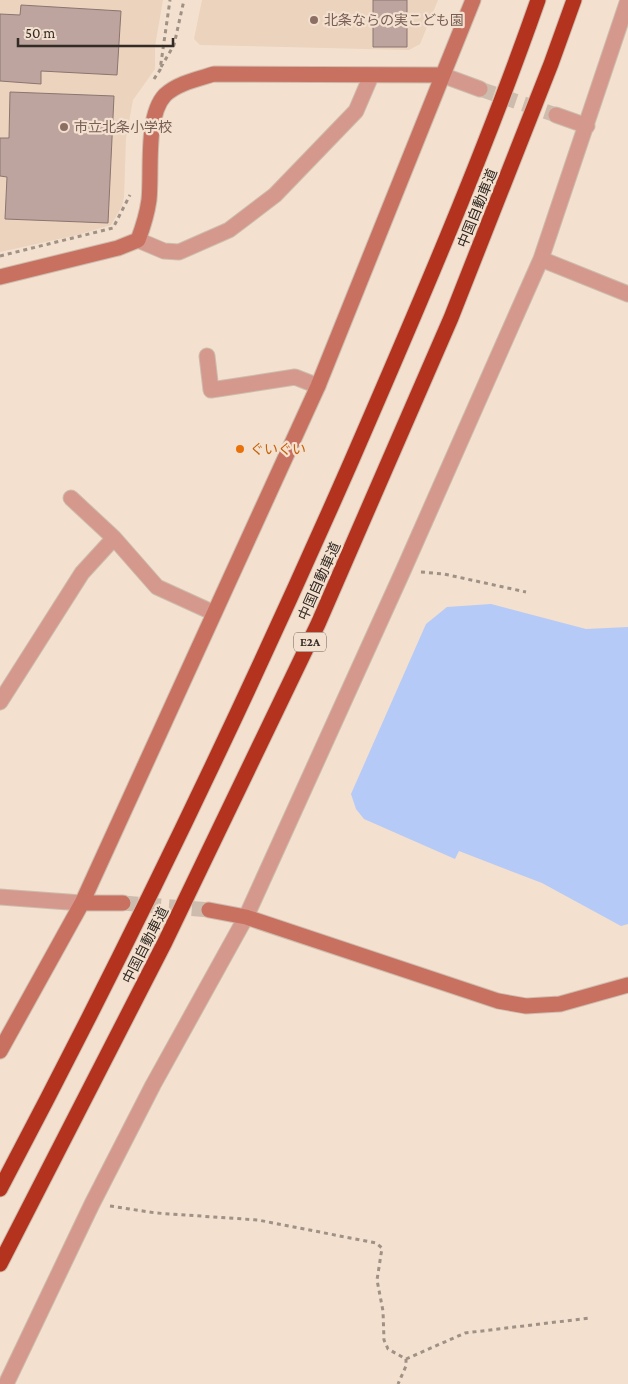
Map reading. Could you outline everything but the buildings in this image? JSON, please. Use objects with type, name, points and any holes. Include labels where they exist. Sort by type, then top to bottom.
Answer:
[{"type":"highway","name":"中国自動車道","points":[[0,1188],[132,934],[283,616],[415,315],[517,60],[538,0]]},
{"type":"highway","name":"中国自動車道","points":[[0,1264],[166,942],[318,624],[451,318],[552,64],[574,0]]},
{"type":"street","points":[[0,1051],[82,903],[318,386],[473,0]]},
{"type":"street","points":[[6,1384],[92,1204],[153,1085],[246,917],[403,571],[541,259],[625,16],[628,0]]},
{"type":"street","points":[[138,240],[149,200],[152,132],[156,113],[165,96],[188,82],[214,74],[442,76],[480,89]]},
{"type":"street","points":[[0,277],[118,248],[138,240],[164,251],[179,252],[229,230],[275,195],[356,111],[371,76]]},
{"type":"street","points":[[556,116],[587,126]]},
{"type":"street","points":[[541,259],[628,294]]},
{"type":"street","points":[[207,356],[211,390],[295,377],[318,386]]},
{"type":"street","points":[[71,498],[114,538],[157,587],[214,614]]},
{"type":"street","points":[[0,702],[82,573],[114,538]]},
{"type":"street","points":[[0,897],[82,903],[123,903]]},
{"type":"street","points":[[209,910],[246,917],[498,1001],[517,1005],[560,1004],[628,985]]},
{"type":"path","points":[[160,70],[170,0]]},
{"type":"path","points":[[150,85],[174,45],[184,0]]},
{"type":"path","points":[[0,256],[113,228],[130,196],[130,186]]},
{"type":"path","points":[[403,571],[444,574],[526,592]]},
{"type":"path","points":[[92,1204],[156,1213],[258,1220],[376,1243],[382,1248],[377,1280],[383,1311],[384,1340],[388,1349],[406,1359]]},
{"type":"path","points":[[406,1359],[465,1333],[590,1318]]},
{"type":"path","points":[[398,1384],[406,1366],[406,1359]]},
{"type":"shaded area","name":"市立北条小学校","points":[[0,0],[163,0],[155,46],[155,69],[133,100],[126,138],[124,197],[122,206],[111,225],[77,235],[0,252]]},
{"type":"shaded area","name":"北条ならの実こども園","points":[[202,0],[438,0],[420,44],[409,50],[200,45],[194,39]]},
{"type":"water","points":[[491,604],[586,629],[628,627],[628,924],[621,926],[542,883],[459,851],[455,859],[364,819],[356,809],[351,794],[426,624],[447,607]]},
{"type":"tunnel","points":[[480,89],[556,115]]},
{"type":"tunnel","points":[[123,903],[209,910]]},
{"type":"place","name":"北条ならの実こども園","points":[[314,20]]},
{"type":"place","name":"市立北条小学校","points":[[64,127]]},
{"type":"place","name":"ぐいぐい","points":[[240,449]]}]
